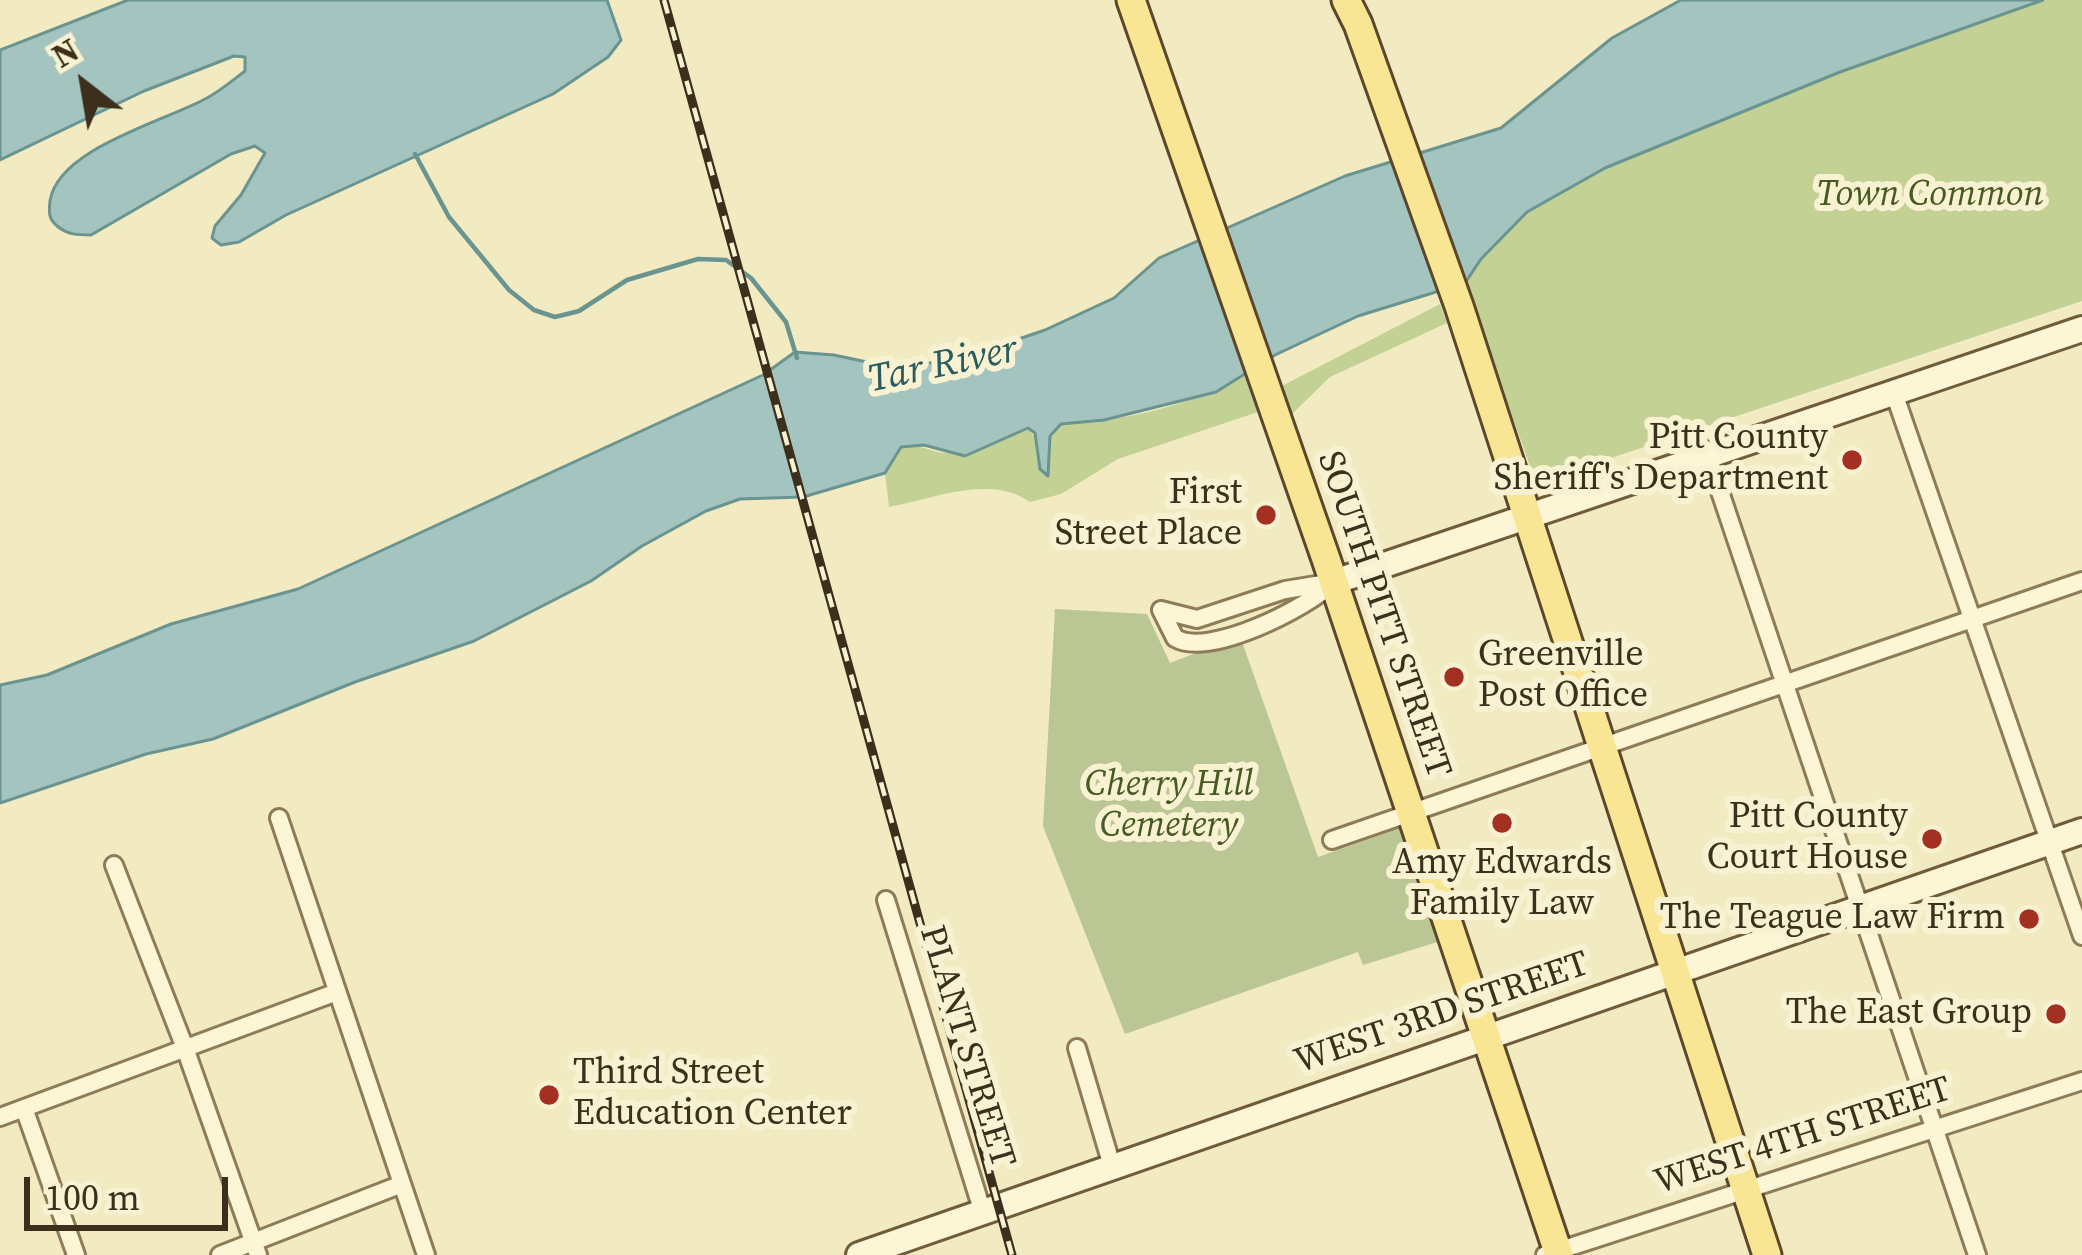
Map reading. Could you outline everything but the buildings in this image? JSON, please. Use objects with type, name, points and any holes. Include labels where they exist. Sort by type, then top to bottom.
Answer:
[{"type":"main road","name":"SOUTH PITT STREET","points":[[1131,0],[1489,1037],[1554,1254]]},
{"type":"main road","points":[[1346,0],[1459,306],[1767,1255]]},
{"type":"street","points":[[1334,582],[1316,600],[1197,646],[1175,638],[1161,610],[1192,619],[1285,590],[1334,582],[2082,330]]},
{"type":"street","points":[[1894,393],[2082,936]]},
{"type":"street","points":[[1708,456],[1977,1255]]},
{"type":"street","points":[[1332,839],[2082,581]]},
{"type":"street","points":[[1255,601],[1264,623]]},
{"type":"street","points":[[1182,642],[1192,619]]},
{"type":"street","points":[[279,818],[426,1255]]},
{"type":"street","name":"WEST 3RD STREET","points":[[859,1255],[2082,831]]},
{"type":"street","points":[[114,865],[256,1249]]},
{"type":"street","name":"PLANT STREET","points":[[886,900],[983,1213]]},
{"type":"street","points":[[0,1117],[337,992]]},
{"type":"street","points":[[1077,1048],[1112,1166]]},
{"type":"street","name":"WEST 4TH STREET","points":[[1554,1254],[2082,1081]]},
{"type":"street","points":[[24,1108],[76,1255]]},
{"type":"street","points":[[220,1255],[256,1249],[402,1184]]},
{"type":"green space","name":"Town Common","points":[[2043,0],[2082,0],[2082,301],[1536,483],[1465,283],[1481,259],[1527,212],[1605,168],[1840,72]]},
{"type":"green space","points":[[1440,304],[1447,323],[1330,377],[1291,415],[1281,406],[1278,388]]},
{"type":"green space","points":[[1247,373],[1261,411],[1118,459],[1061,494],[1030,502],[1015,494],[980,489],[889,507],[885,473],[901,447],[961,451],[1028,428],[1037,440],[1049,444],[1053,429],[1061,424],[1157,410]]},
{"type":"green space","name":"Cherry Hill Cemetery","points":[[1055,609],[1147,614],[1170,663],[1240,636],[1318,857],[1404,827],[1444,940],[1363,965],[1358,952],[1125,1034],[1043,826]]},
{"type":"water","points":[[128,0],[607,0],[621,40],[608,57],[553,94],[286,215],[239,242],[221,245],[212,238],[215,226],[241,195],[265,153],[255,146],[231,154],[91,235],[73,234],[57,226],[49,212],[57,182],[72,166],[116,138],[207,98],[245,71],[245,57],[234,56],[144,91],[0,160],[0,50]]},
{"type":"water","name":"Tar River","points":[[1681,0],[2043,0],[1840,72],[1605,168],[1527,212],[1481,259],[1465,283],[1358,316],[1275,355],[1216,392],[1104,420],[1061,424],[1050,436],[1048,476],[1040,469],[1035,433],[1028,428],[965,456],[924,445],[901,447],[885,473],[803,497],[740,499],[706,511],[591,581],[474,641],[213,739],[146,754],[0,803],[0,685],[47,675],[171,624],[298,589],[763,375],[795,352],[881,365],[952,362],[1045,330],[1114,298],[1159,258],[1345,176],[1501,128],[1612,38]]},
{"type":"waterway","points":[[415,154],[449,217],[509,290],[534,310],[555,317],[579,311],[627,280],[698,259],[726,260],[751,278],[786,322],[797,358]]},
{"type":"railway","points":[[664,0],[1012,1255]]},
{"type":"place","name":"Pitt County Sheriff's Department","points":[[1852,460]]},
{"type":"place","name":"First Street Place","points":[[1266,515]]},
{"type":"place","name":"Greenville Post Office","points":[[1454,677]]},
{"type":"place","name":"Amy Edwards Family Law","points":[[1502,823]]},
{"type":"place","name":"Pitt County Court House","points":[[1932,839]]},
{"type":"place","name":"The Teague Law Firm","points":[[2029,919]]},
{"type":"place","name":"The East Group","points":[[2056,1014]]},
{"type":"place","name":"Third Street Education Center","points":[[549,1095]]}]
